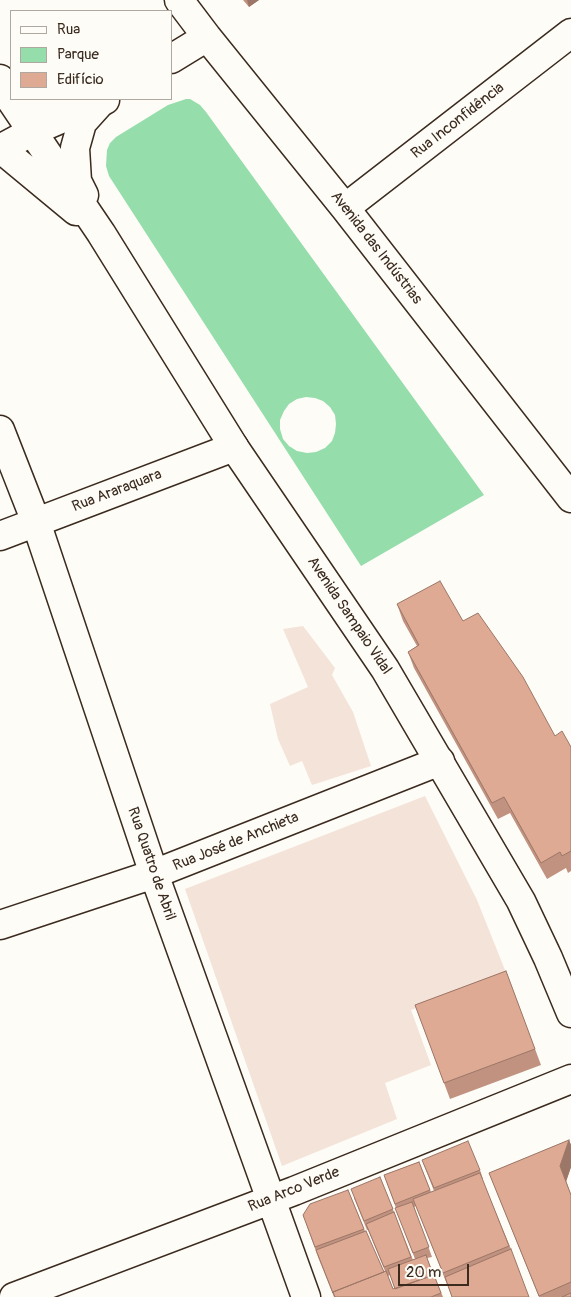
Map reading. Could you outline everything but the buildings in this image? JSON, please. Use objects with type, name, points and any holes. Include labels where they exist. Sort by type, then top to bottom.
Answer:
[{"type":"street","name":"Avenida das Indústrias","points":[[179,0],[345,208],[571,498]]},
{"type":"street","name":"Rua Inconfidência","points":[[345,208],[571,34]]},
{"type":"street","points":[[172,58],[207,37]]},
{"type":"street","points":[[0,149],[3,133],[8,122],[10,91]]},
{"type":"street","name":"Avenida Sampaio Vidal","points":[[15,100],[33,131],[101,233],[234,447],[385,669],[521,902],[560,963],[571,1014]]},
{"type":"street","points":[[28,100],[40,106],[60,110],[101,100]]},
{"type":"street","points":[[0,149],[33,131],[101,100]]},
{"type":"street","points":[[101,100],[82,123],[74,148],[74,165],[77,181],[101,233]]},
{"type":"street","name":"Avenida Sampaio Vidal","points":[[0,149],[101,233]]},
{"type":"street","name":"Rua Quatro de Abril","points":[[0,430],[36,522],[154,874],[306,1297]]},
{"type":"street","name":"Rua Araraquara","points":[[0,536],[234,447]]},
{"type":"street","name":"Rua José de Anchieta","points":[[0,925],[154,874],[440,761]]},
{"type":"street","name":"Rua Arco Verde","points":[[14,1297],[270,1200],[571,1079]]},
{"type":"shaded area","points":[[303,626],[335,668],[332,675],[353,712],[371,766],[312,785],[302,761],[290,766],[278,739],[270,704],[308,687],[283,629]]},
{"type":"shaded area","points":[[425,796],[477,900],[507,975],[411,1010],[431,1065],[385,1083],[397,1119],[282,1166],[185,889]]},
{"type":"green space","points":[[190,99],[200,105],[206,112],[484,495],[361,566],[109,176],[106,166],[107,150],[110,143],[116,137],[168,105]],"holes":[[[315,398],[323,401],[335,415],[335,433],[332,441],[325,448],[307,453],[297,451],[283,439],[280,420],[289,404],[297,399]]]}]
